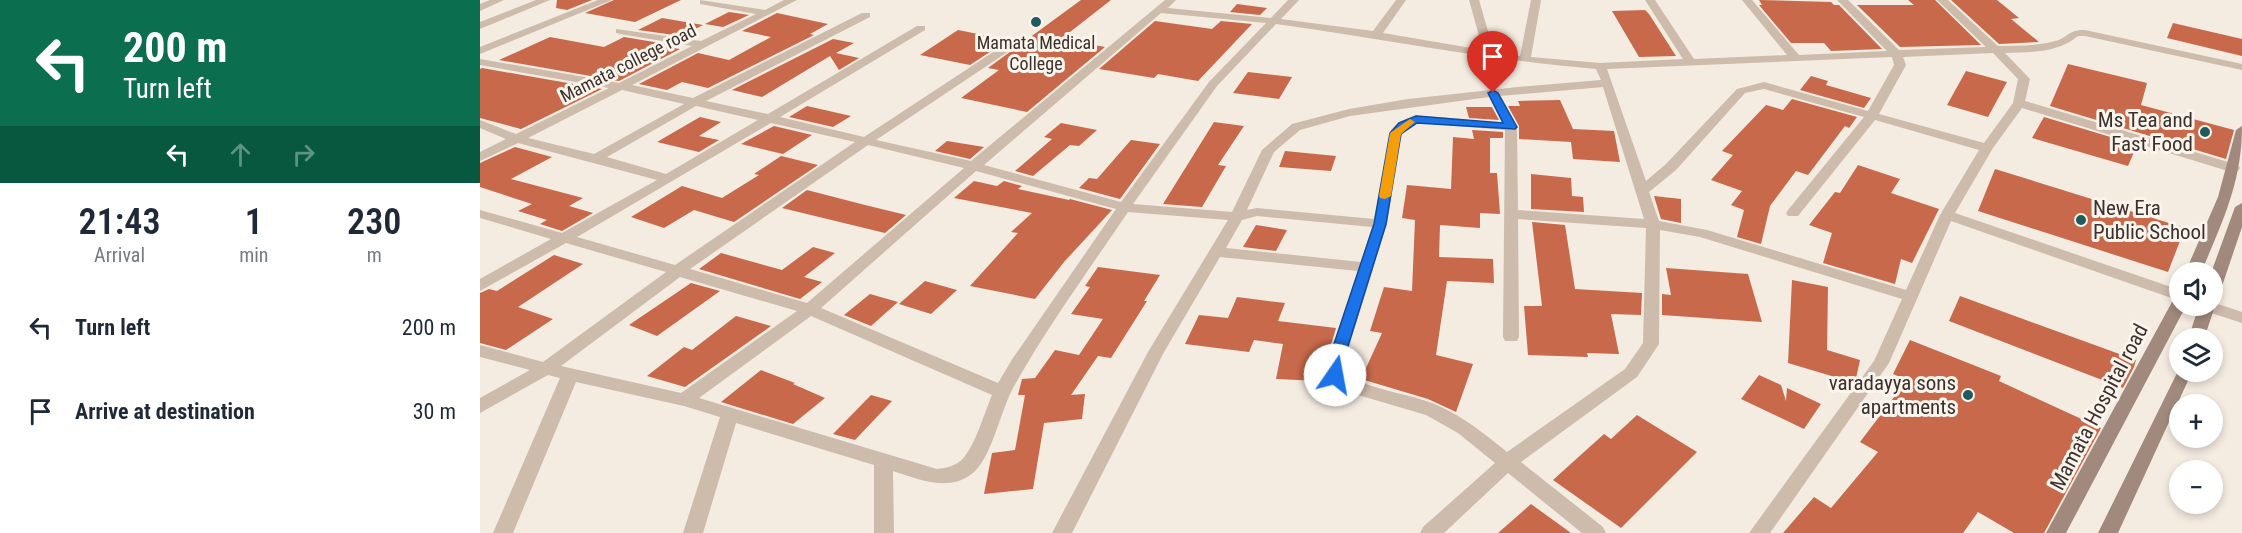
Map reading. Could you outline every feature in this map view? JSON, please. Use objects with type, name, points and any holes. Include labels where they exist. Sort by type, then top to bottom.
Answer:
[{"type":"street","points":[[480,8],[499,0]]},
{"type":"street","points":[[480,26],[545,0]]},
{"type":"street","points":[[480,51],[607,0]]},
{"type":"street","name":"Mamata college road","points":[[480,158],[792,0]]},
{"type":"street","points":[[684,400],[810,309],[974,166],[1171,0]]},
{"type":"street","points":[[480,351],[570,375],[684,400],[729,416],[883,459],[937,477],[953,474],[968,466],[976,454],[1002,392],[1019,362],[1124,207],[1213,84],[1294,0]]},
{"type":"street","points":[[1376,34],[1401,0]]},
{"type":"street","points":[[1473,0],[1489,52]]},
{"type":"street","points":[[1525,60],[1536,0]]},
{"type":"street","points":[[1650,0],[1690,61]]},
{"type":"street","points":[[1747,0],[1794,56]]},
{"type":"street","points":[[1793,213],[1871,117],[1900,65],[1896,54],[1842,0]]},
{"type":"street","points":[[1759,533],[1881,363],[1947,215],[1987,148],[2019,103],[2024,79],[1942,0]]},
{"type":"street","points":[[704,2],[767,13]]},
{"type":"street","points":[[1159,10],[1274,21],[1376,34],[1525,60],[1600,66],[1794,56],[1995,50],[2051,46],[2063,43],[2075,33],[2085,33],[2242,67]]},
{"type":"street","points":[[596,158],[695,102],[866,15]]},
{"type":"street","points":[[480,286],[668,179],[921,28]]},
{"type":"street","points":[[620,31],[704,45]]},
{"type":"street","points":[[480,406],[546,369],[676,272],[1017,40]]},
{"type":"street","points":[[480,62],[620,86],[767,118],[974,166],[1124,207],[1237,217],[1257,212],[1380,224]]},
{"type":"street","points":[[1430,533],[1509,461],[1631,373],[1652,344],[1653,224],[1608,83],[1600,66]]},
{"type":"street","points":[[1062,533],[1156,352],[1237,217],[1268,150],[1296,127],[1349,113],[1493,93],[1608,83]]},
{"type":"street","points":[[1642,191],[1671,167],[1741,91],[1764,85],[1987,148]]},
{"type":"street","points":[[1493,93],[1511,127],[1511,337]]},
{"type":"street","points":[[2019,103],[2234,168]]},
{"type":"street","points":[[1511,127],[1416,119],[1403,125],[1395,133],[1380,224],[1336,359],[1335,375],[1354,388],[1432,410],[1464,428],[1509,461],[1596,533]]},
{"type":"street","points":[[480,124],[517,139],[596,158],[668,179]]},
{"type":"street","points":[[2198,262],[2225,197],[2242,130]]},
{"type":"street","points":[[2223,262],[2242,207]]},
{"type":"street","points":[[480,214],[810,309],[1002,392]]},
{"type":"street","points":[[1511,214],[1653,224],[1702,233],[1910,296]]},
{"type":"street","points":[[1947,215],[2169,292]]},
{"type":"street","points":[[1217,252],[1366,267]]},
{"type":"street","points":[[2223,311],[2242,318]]},
{"type":"street","name":"Mamata Hospital road","points":[[2056,533],[2173,316]]},
{"type":"street","points":[[503,533],[570,375]]},
{"type":"street","points":[[2108,533],[2179,382]]},
{"type":"street","points":[[693,533],[729,416]]},
{"type":"street","points":[[883,459],[884,533]]},
{"type":"building","points":[[557,0],[592,0],[567,10],[556,8]]},
{"type":"building","points":[[614,0],[681,0],[635,22],[585,13]]},
{"type":"building","points":[[1081,0],[1111,0],[1061,39],[1105,47],[1027,112],[961,98],[999,70],[988,68]]},
{"type":"building","points":[[1759,0],[1831,2],[1839,5],[1882,49],[1831,51],[1824,43],[1791,43],[1759,5],[1762,5]]},
{"type":"building","points":[[1908,0],[1935,0],[1981,45],[1900,47],[1857,5],[1914,5]]},
{"type":"building","points":[[1951,0],[1997,0],[2019,18],[2011,19],[2039,42],[1999,44]]},
{"type":"building","points":[[1237,4],[1267,8],[1260,15],[1230,12]]},
{"type":"building","points":[[1645,10],[1676,56],[1639,57],[1612,11]]},
{"type":"building","points":[[729,12],[749,15],[723,27],[705,24]]},
{"type":"building","points":[[777,13],[828,24],[810,34],[814,35],[708,88],[682,82],[667,90],[639,84],[698,53],[729,60],[771,37],[742,31]]},
{"type":"building","points":[[662,18],[703,25],[682,36],[638,30]]},
{"type":"building","points":[[1155,21],[1212,29],[1221,21],[1252,24],[1198,81],[1158,74],[1154,78],[1099,69]]},
{"type":"building","points":[[2173,23],[2242,39],[2242,56],[2167,38]]},
{"type":"building","points":[[958,30],[1008,40],[970,65],[920,55]]},
{"type":"building","points":[[550,37],[604,47],[624,37],[666,44],[663,46],[680,49],[619,81],[499,60]]},
{"type":"building","points":[[833,39],[854,43],[836,53],[859,58],[839,70],[830,56],[762,97],[732,90]]},
{"type":"building","points":[[2068,64],[2147,83],[2141,105],[2234,130],[2226,159],[2050,106]]},
{"type":"building","points":[[480,69],[602,89],[521,129],[480,118]]},
{"type":"building","points":[[1966,71],[2007,82],[1988,117],[1947,105]]},
{"type":"building","points":[[1248,72],[1292,77],[1279,99],[1233,93]]},
{"type":"building","points":[[1811,76],[1828,81],[1826,85],[1871,98],[1864,108],[1800,90]]},
{"type":"building","points":[[1792,99],[1857,117],[1849,128],[1845,126],[1808,175],[1796,171],[1770,206],[1761,244],[1737,237],[1744,210],[1731,205],[1742,191],[1711,180],[1733,155],[1722,151],[1766,105],[1783,110]]},
{"type":"building","points":[[1560,100],[1573,129],[1614,131],[1620,162],[1573,159],[1571,142],[1519,139],[1519,126],[1508,106],[1520,106],[1518,101]]},
{"type":"building","points":[[807,106],[851,116],[833,127],[789,117]]},
{"type":"building","points":[[1466,107],[1492,107],[1499,120],[1469,118]]},
{"type":"building","points":[[700,117],[721,122],[699,136],[719,140],[699,152],[657,142]]},
{"type":"building","points":[[2044,117],[2137,145],[2128,166],[2032,138]]},
{"type":"building","points":[[1214,122],[1244,126],[1218,165],[1226,166],[1202,207],[1163,204]]},
{"type":"building","points":[[1061,123],[1097,130],[1079,146],[1070,145],[1033,176],[1015,171],[1052,139],[1044,137]]},
{"type":"building","points":[[774,126],[812,135],[783,154],[741,144]]},
{"type":"building","points":[[1472,130],[1503,132],[1503,138],[1490,138],[1490,173],[1497,173],[1500,214],[1480,213],[1480,228],[1440,225],[1439,257],[1493,259],[1494,283],[1447,281],[1436,355],[1473,364],[1456,412],[1428,399],[1361,379],[1382,333],[1370,331],[1384,287],[1412,291],[1415,220],[1402,218],[1407,185],[1451,189],[1453,137],[1474,139]]},
{"type":"building","points":[[1131,140],[1160,144],[1120,199],[1079,188],[1089,178],[1097,179]]},
{"type":"building","points":[[947,141],[984,147],[970,159],[935,151]]},
{"type":"building","points":[[515,147],[552,157],[511,179],[583,198],[569,206],[593,213],[562,231],[540,224],[547,220],[518,211],[532,204],[480,187],[480,163]]},
{"type":"building","points":[[1285,151],[1336,156],[1331,171],[1279,167]]},
{"type":"building","points":[[781,156],[818,165],[734,222],[694,210],[664,228],[631,217],[682,186],[722,198],[759,175],[754,174]]},
{"type":"building","points":[[1858,165],[1900,179],[1891,193],[1939,209],[1912,263],[1901,259],[1895,284],[1823,263],[1832,233],[1809,225],[1835,192],[1840,193]]},
{"type":"building","name":"New Era Public School","points":[[1995,169],[2185,228],[2172,262],[2169,262],[2168,272],[1978,211]]},
{"type":"building","points":[[1531,174],[1571,178],[1572,196],[1583,197],[1584,212],[1531,209]]},
{"type":"building","points":[[974,181],[997,186],[1004,181],[1022,186],[1018,189],[1112,210],[1064,262],[1035,299],[970,286],[1018,233],[1011,232],[1032,213],[954,198]]},
{"type":"building","points":[[807,190],[906,215],[885,233],[782,208]]},
{"type":"building","points":[[1654,196],[1681,199],[1681,223],[1661,219]]},
{"type":"building","points":[[1532,222],[1565,225],[1575,289],[1642,293],[1641,315],[1611,314],[1619,354],[1587,353],[1588,357],[1528,355],[1524,306],[1542,306]]},
{"type":"building","points":[[1256,225],[1287,230],[1276,251],[1243,247]]},
{"type":"building","points":[[813,247],[835,253],[804,277],[822,282],[800,299],[699,269],[721,253],[782,270]]},
{"type":"building","points":[[554,255],[583,264],[518,307],[553,319],[506,350],[480,343],[480,293],[489,289],[497,291]]},
{"type":"building","points":[[1098,267],[1160,275],[1144,301],[1147,301],[1111,358],[1098,356],[1071,395],[1085,394],[1082,419],[1044,423],[1033,489],[984,494],[992,453],[1015,450],[1025,395],[1018,395],[1022,379],[1035,378],[1055,350],[1079,355],[1103,319],[1071,314],[1090,287],[1085,286]]},
{"type":"building","points":[[1666,268],[1748,274],[1762,322],[1662,315],[1662,294],[1671,295]]},
{"type":"building","points":[[1792,280],[1828,287],[1827,350],[1860,360],[1855,383],[1788,363]]},
{"type":"building","points":[[925,281],[957,290],[931,314],[899,304]]},
{"type":"building","points":[[691,283],[720,291],[657,336],[629,325]]},
{"type":"building","points":[[870,294],[898,302],[871,326],[844,315]]},
{"type":"building","points":[[1960,296],[2136,360],[2134,367],[2123,388],[1949,321]]},
{"type":"building","points":[[1237,297],[1285,303],[1278,321],[1336,328],[1320,381],[1276,379],[1283,344],[1254,340],[1249,352],[1185,344],[1199,315],[1228,318]]},
{"type":"building","points":[[736,316],[771,326],[685,387],[647,376],[684,347],[692,350]]},
{"type":"building","points":[[1910,340],[2001,376],[1999,381],[2101,428],[2044,533],[2014,533],[1978,512],[1963,533],[1783,533],[1814,497],[1831,508],[1878,452],[1860,442],[1907,380],[1893,374]]},
{"type":"building","points":[[761,370],[825,398],[793,424],[721,402]]},
{"type":"building","points":[[1759,375],[1781,385],[1786,401],[1787,388],[1821,404],[1804,429],[1741,399]]},
{"type":"building","points":[[871,395],[892,401],[855,440],[833,434]]},
{"type":"building","points":[[1637,415],[1697,452],[1621,528],[1553,480],[1604,434],[1611,439]]},
{"type":"building","points":[[1531,504],[1571,533],[1498,533]]},
{"type":"slow traffic","points":[[1385,196],[1395,133],[1410,122]]},
{"type":"place","name":"Mamata Medical College","points":[[1036,22]]},
{"type":"place","name":"Ms Tea and Fast Food","points":[[2205,132]]},
{"type":"place","name":"New Era Public School","points":[[2081,220]]},
{"type":"place","name":"varadayya sons apartments","points":[[1968,395]]},
{"type":"route","points":[[1335,375],[1336,359],[1380,224],[1395,133],[1403,125],[1416,119],[1511,127],[1493,93]]}]
